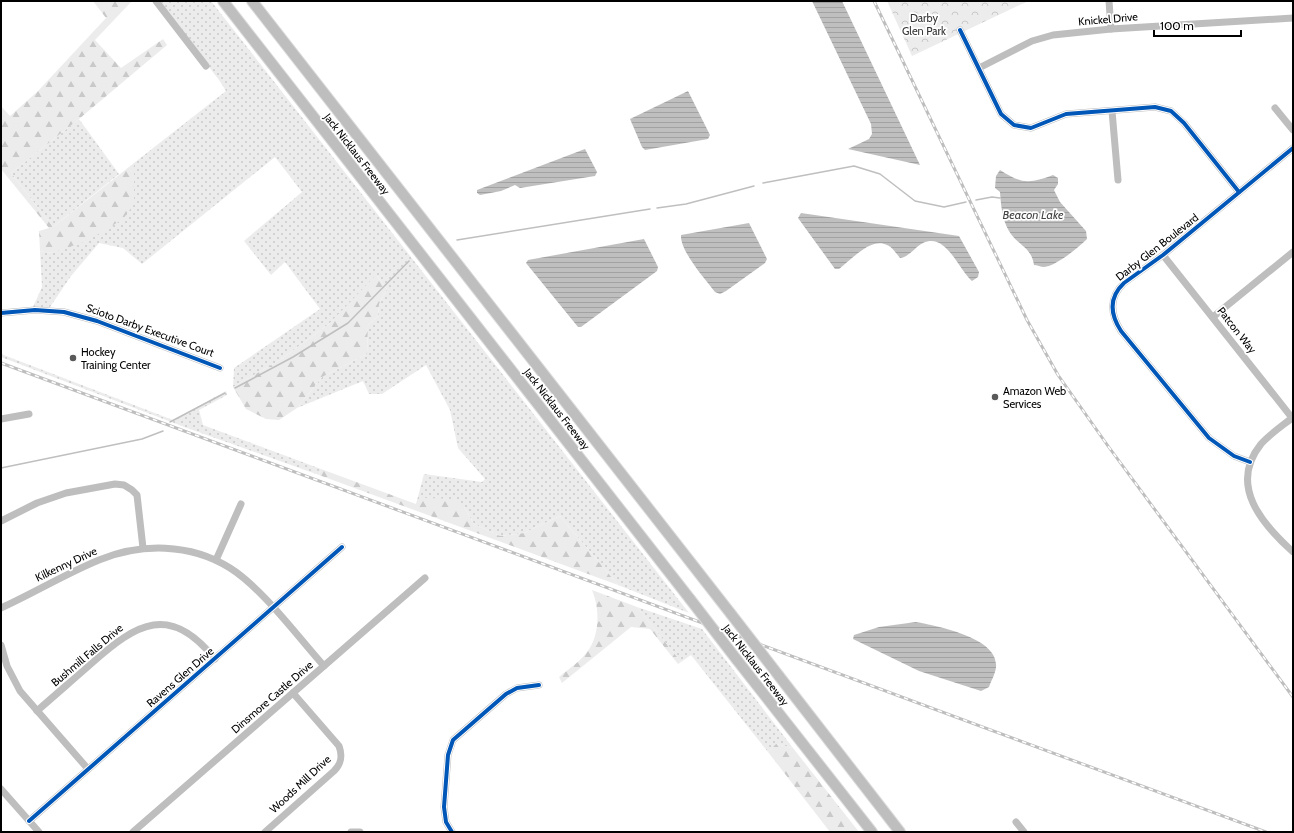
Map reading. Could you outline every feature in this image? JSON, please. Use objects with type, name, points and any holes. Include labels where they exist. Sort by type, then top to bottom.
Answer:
[{"type":"highway","name":"Jack Nicklaus Freeway","points":[[223,1],[872,832]]},
{"type":"highway","name":"Jack Nicklaus Freeway","points":[[252,1],[900,832]]},
{"type":"street","points":[[156,1],[206,66]]},
{"type":"street","points":[[1109,1],[1111,29]]},
{"type":"street","name":"Knickel Drive","points":[[979,68],[1032,41],[1046,37],[1111,29],[1293,18]]},
{"type":"street","points":[[960,30],[1001,114],[1014,125],[1023,128],[1040,126],[1066,114],[1155,107],[1171,112],[1184,122],[1239,192]]},
{"type":"street","points":[[1275,108],[1293,130]]},
{"type":"street","points":[[1112,110],[1118,180]]},
{"type":"street","name":"Darby Glen Boulevard","points":[[1250,462],[1234,456],[1209,438],[1121,331],[1114,317],[1113,302],[1119,288],[1163,255],[1293,148]]},
{"type":"street","points":[[1213,317],[1293,252]]},
{"type":"street","name":"Patcon Way","points":[[1163,255],[1293,418]]},
{"type":"street","name":"Scioto Darby Executive Court","points":[[1,313],[35,310],[64,312],[97,321],[220,368]]},
{"type":"street","points":[[1,419],[29,414]]},
{"type":"street","points":[[1293,418],[1262,443],[1250,462],[1248,480],[1249,492],[1256,510],[1277,538],[1293,552]]},
{"type":"street","points":[[1,521],[37,503],[66,492],[115,484],[124,485],[132,490],[136,495],[143,548]]},
{"type":"street","points":[[216,560],[241,504]]},
{"type":"street","name":"Ravens Glen Drive","points":[[29,821],[342,547]]},
{"type":"street","name":"Kilkenny Drive","points":[[1,608],[100,560],[143,548],[171,548],[216,560],[242,576],[273,608],[324,666]]},
{"type":"street","name":"Dinsmore Castle Drive","points":[[134,832],[425,578]]},
{"type":"street","name":"Bushmill Falls Drive","points":[[37,711],[117,641],[142,627],[162,625],[181,629],[198,640],[215,659]]},
{"type":"street","points":[[1,645],[15,682],[37,711],[88,769]]},
{"type":"street","points":[[452,832],[446,822],[444,807],[448,755],[453,740],[506,694],[517,688],[539,685]]},
{"type":"street","name":"Woods Mill Drive","points":[[265,832],[334,771],[342,757],[339,746],[293,693]]},
{"type":"street","points":[[1,789],[39,832]]},
{"type":"street","points":[[1016,822],[1024,832]]},
{"type":"street","points":[[351,832],[360,832]]},
{"type":"green space","points":[[93,1],[132,1],[95,40],[121,68],[163,39],[167,45],[79,119],[11,173],[53,227],[134,163],[134,204],[123,219],[87,241],[51,253],[40,251],[39,231],[49,228],[1,169],[1,106],[10,116],[38,91],[106,18]]},
{"type":"green space","points":[[158,1],[211,1],[689,613],[618,585],[560,516],[524,533],[500,536],[474,524],[464,507],[416,504],[424,474],[482,482],[485,479],[458,448],[450,410],[426,365],[382,394],[369,394],[363,381],[297,408],[322,377],[367,354],[368,325],[378,316],[379,304],[387,289],[377,276],[329,324],[280,360],[233,387],[234,368],[320,309],[285,262],[271,275],[244,241],[302,192],[275,157],[142,264],[123,248],[99,243],[71,276],[50,307],[33,307],[42,287],[40,251],[51,253],[64,248],[133,185],[134,163],[226,91]]},
{"type":"green space","name":"Darby Glen Park","points":[[887,1],[1028,1],[912,56]]},
{"type":"green space","points":[[79,119],[119,174],[53,227],[11,173]]},
{"type":"green space","points":[[376,275],[387,289],[379,304],[378,316],[368,325],[367,354],[322,377],[297,408],[279,420],[266,419],[246,409],[233,387],[280,360],[329,324]]},
{"type":"green space","points":[[1,354],[173,420],[226,391],[227,395],[199,410],[203,425],[321,469],[319,475],[187,428],[1,357]]},
{"type":"green space","points":[[321,469],[416,504],[425,498],[452,499],[464,507],[474,524],[500,536],[524,533],[560,516],[618,585],[319,475]]},
{"type":"green space","points":[[592,590],[637,607],[681,662],[678,664],[650,629],[631,627],[562,683],[559,677],[584,656],[591,646],[594,638],[597,614],[595,597]]},
{"type":"green space","points":[[637,607],[702,629],[793,748],[776,744],[768,752],[691,655],[681,662]]},
{"type":"green space","points":[[776,744],[793,748],[859,832],[830,832],[768,752]]},
{"type":"water","points":[[812,1],[842,1],[920,165],[848,149],[869,139],[872,134],[871,124]]},
{"type":"water","points":[[688,91],[710,135],[708,139],[645,150],[642,147],[630,119]]},
{"type":"water","points":[[585,149],[597,172],[595,176],[520,188],[515,185],[501,191],[480,195],[477,193],[477,190]]},
{"type":"water","name":"Beacon Lake","points":[[1000,170],[1014,178],[1026,181],[1038,180],[1053,175],[1058,178],[1058,184],[1054,190],[1060,202],[1086,231],[1087,239],[1073,252],[1049,266],[1044,267],[1034,265],[1030,254],[1009,231],[1003,217],[1000,192],[995,188],[996,176]]},
{"type":"water","points":[[801,213],[959,236],[979,272],[978,277],[972,281],[945,247],[931,241],[923,243],[906,256],[900,258],[889,246],[881,243],[874,244],[855,255],[839,269],[835,269],[798,218]]},
{"type":"water","points":[[749,223],[767,259],[765,263],[726,291],[720,294],[715,292],[684,249],[681,235]]},
{"type":"water","points":[[644,239],[658,267],[657,271],[581,327],[578,327],[526,263],[528,260]]},
{"type":"water","points":[[916,622],[937,626],[964,634],[986,647],[993,655],[996,664],[995,673],[989,687],[981,691],[919,671],[853,639],[854,635],[879,627]]},
{"type":"waterway","points":[[763,183],[854,166],[880,174],[915,201],[944,207],[966,202]]},
{"type":"waterway","points":[[657,208],[686,204],[754,186]]},
{"type":"waterway","points":[[976,200],[992,197],[1000,198]]},
{"type":"waterway","points":[[457,240],[650,209]]},
{"type":"waterway","points":[[235,388],[293,357],[348,323],[409,261]]},
{"type":"waterway","points":[[170,422],[225,393]]},
{"type":"waterway","points":[[1,468],[142,439],[163,431]]},
{"type":"railway","points":[[874,1],[1027,320],[1058,375],[1108,446],[1293,697]]},
{"type":"railway","points":[[1,363],[1266,832]]},
{"type":"cycle path","points":[[960,30],[1001,114],[1014,125],[1031,128],[1066,114],[1155,107],[1171,111],[1184,123],[1239,192]]},
{"type":"cycle path","points":[[1250,462],[1234,456],[1209,438],[1121,331],[1117,325],[1113,312],[1113,306],[1116,294],[1124,283],[1163,255],[1293,148]]},
{"type":"cycle path","points":[[1,313],[35,310],[64,312],[97,321],[220,368]]},
{"type":"cycle path","points":[[29,821],[342,547]]},
{"type":"cycle path","points":[[452,832],[446,822],[444,807],[448,755],[453,740],[506,694],[517,688],[539,685]]},
{"type":"place","name":"Hockey Training Center","points":[[73,358]]},
{"type":"place","name":"Amazon Web Services","points":[[995,397]]}]
